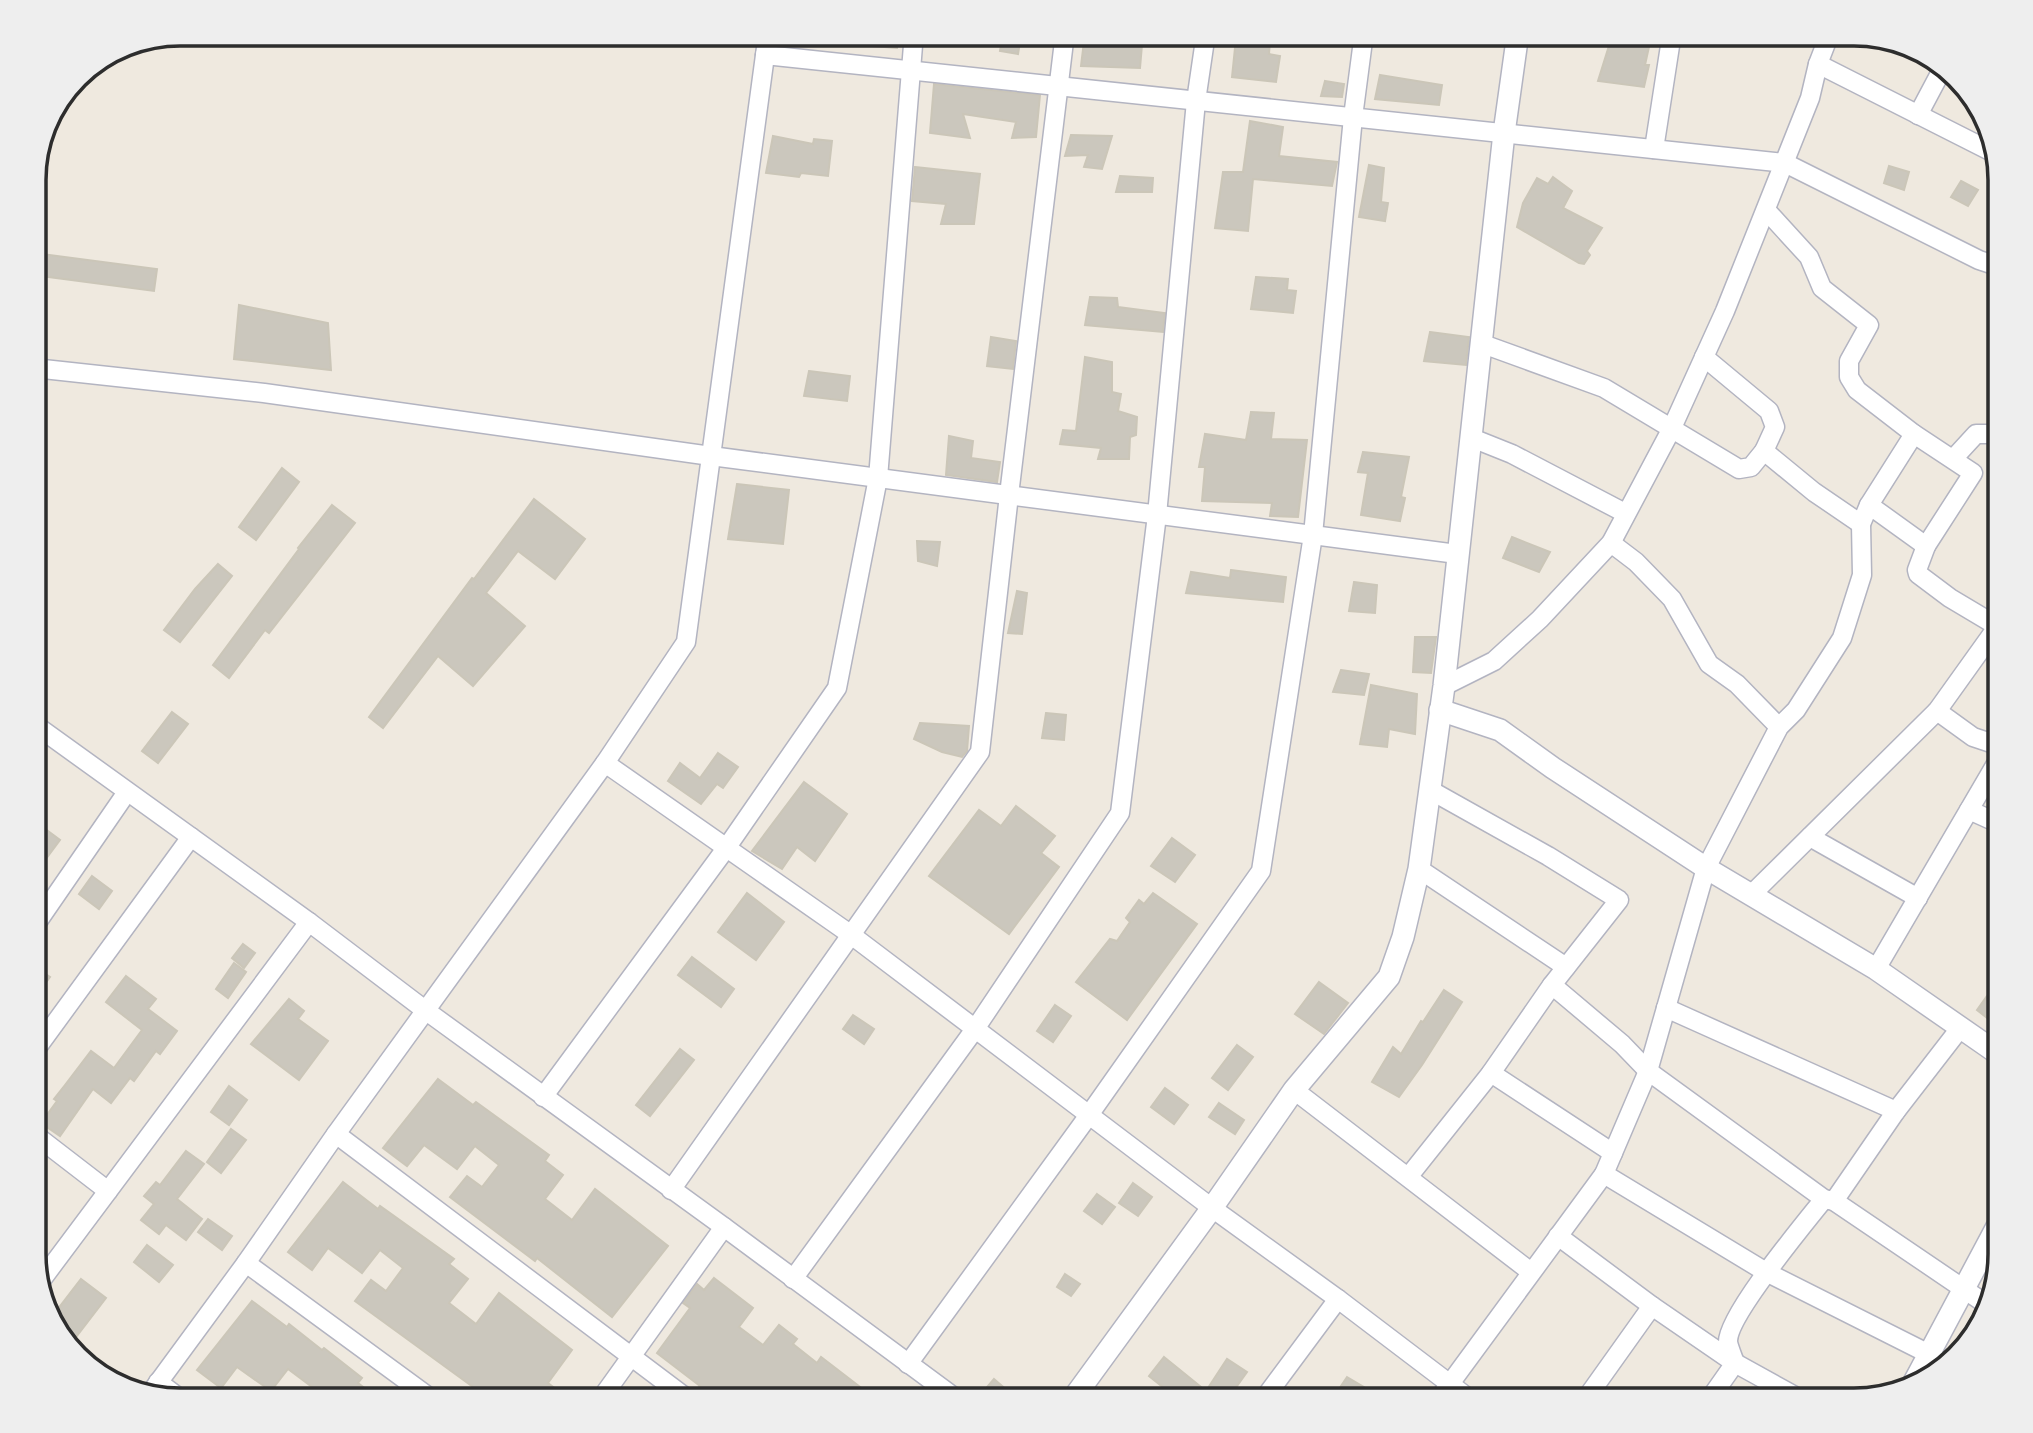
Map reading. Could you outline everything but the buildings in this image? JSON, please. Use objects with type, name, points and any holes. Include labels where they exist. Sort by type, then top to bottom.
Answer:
[{"type":"street","points":[[156,1385],[605,763],[686,642],[766,46]]},
{"type":"street","points":[[543,1097],[727,847],[837,688],[878,478],[912,46]]},
{"type":"street","points":[[671,1190],[980,752],[1063,46]]},
{"type":"street","points":[[793,1279],[975,1029],[1120,813],[1157,515],[1196,101],[1204,46]]},
{"type":"street","points":[[908,1364],[1089,1115],[1261,871],[1313,536],[1353,117],[1362,46]]},
{"type":"street","points":[[1081,1388],[1294,1090],[1389,977],[1403,937],[1419,869],[1444,686],[1503,133],[1516,46]]},
{"type":"street","points":[[1654,149],[1670,46]]},
{"type":"street","points":[[1444,686],[1494,661],[1539,619],[1611,543],[1671,429],[1704,357],[1810,98],[1825,46]]},
{"type":"street","points":[[765,55],[1784,163],[1988,263]]},
{"type":"street","points":[[1818,64],[1983,148]]},
{"type":"street","points":[[1917,115],[1938,76]]},
{"type":"street","points":[[1766,210],[1809,257],[1822,288],[1869,325],[1849,361],[1849,377],[1857,390],[1914,434],[1973,473],[1926,546],[1917,570],[1918,574],[1950,598],[1988,619]]},
{"type":"street","points":[[1480,342],[1604,388],[1740,469],[1751,467],[1764,451],[1775,427],[1769,411],[1704,357]]},
{"type":"street","points":[[46,369],[264,393],[711,456],[1457,554]]},
{"type":"street","points":[[1446,1388],[1604,1174],[1648,1071],[1706,868],[1779,727],[1796,710],[1842,638],[1862,575],[1861,524],[1869,505],[1914,434]]},
{"type":"street","points":[[1953,459],[1976,434],[1988,434]]},
{"type":"street","points":[[1472,438],[1512,454],[1625,513]]},
{"type":"street","points":[[1764,451],[1814,492],[1861,524]]},
{"type":"street","points":[[1869,505],[1926,546]]},
{"type":"street","points":[[1611,543],[1636,562],[1672,599],[1709,664],[1737,684],[1779,727]]},
{"type":"street","points":[[1751,895],[1937,711],[1988,639]]},
{"type":"street","points":[[1440,710],[1500,730],[1706,868],[1876,969],[1988,1046]]},
{"type":"street","points":[[1937,711],[1973,737],[1988,742]]},
{"type":"street","points":[[46,734],[309,922],[941,1388]]},
{"type":"street","points":[[605,763],[850,934],[1212,1208],[1457,1388]]},
{"type":"street","points":[[1876,969],[1988,778]]},
{"type":"street","points":[[1409,1176],[1491,1073],[1552,985],[1619,900],[1549,856],[1430,790]]},
{"type":"street","points":[[46,910],[127,792]]},
{"type":"street","points":[[1969,810],[1988,819]]},
{"type":"street","points":[[46,1036],[191,837]]},
{"type":"street","points":[[1810,837],[1918,898]]},
{"type":"street","points":[[1419,869],[1566,967]]},
{"type":"street","points":[[47,1272],[309,922]]},
{"type":"street","points":[[1552,985],[1622,1044],[1648,1071],[1829,1200],[1979,1299]]},
{"type":"street","points":[[1666,1008],[1896,1111]]},
{"type":"street","points":[[1735,1363],[1728,1341],[1734,1323],[1766,1272],[1829,1200],[1961,1027]]},
{"type":"street","points":[[1491,1073],[1613,1153]]},
{"type":"street","points":[[1294,1090],[1531,1272]]},
{"type":"street","points":[[336,1134],[673,1388]]},
{"type":"street","points":[[46,1143],[108,1191]]},
{"type":"street","points":[[1604,1174],[1766,1272],[1936,1359]]},
{"type":"street","points":[[608,1388],[724,1227]]},
{"type":"street","points":[[1558,1236],[1735,1363],[1780,1388]]},
{"type":"street","points":[[1936,1359],[1964,1289],[1988,1244]]},
{"type":"street","points":[[246,1263],[417,1388]]},
{"type":"street","points":[[1272,1388],[1338,1299]]},
{"type":"street","points":[[1594,1388],[1652,1306]]},
{"type":"street","points":[[1717,1388],[1735,1363]]}]
